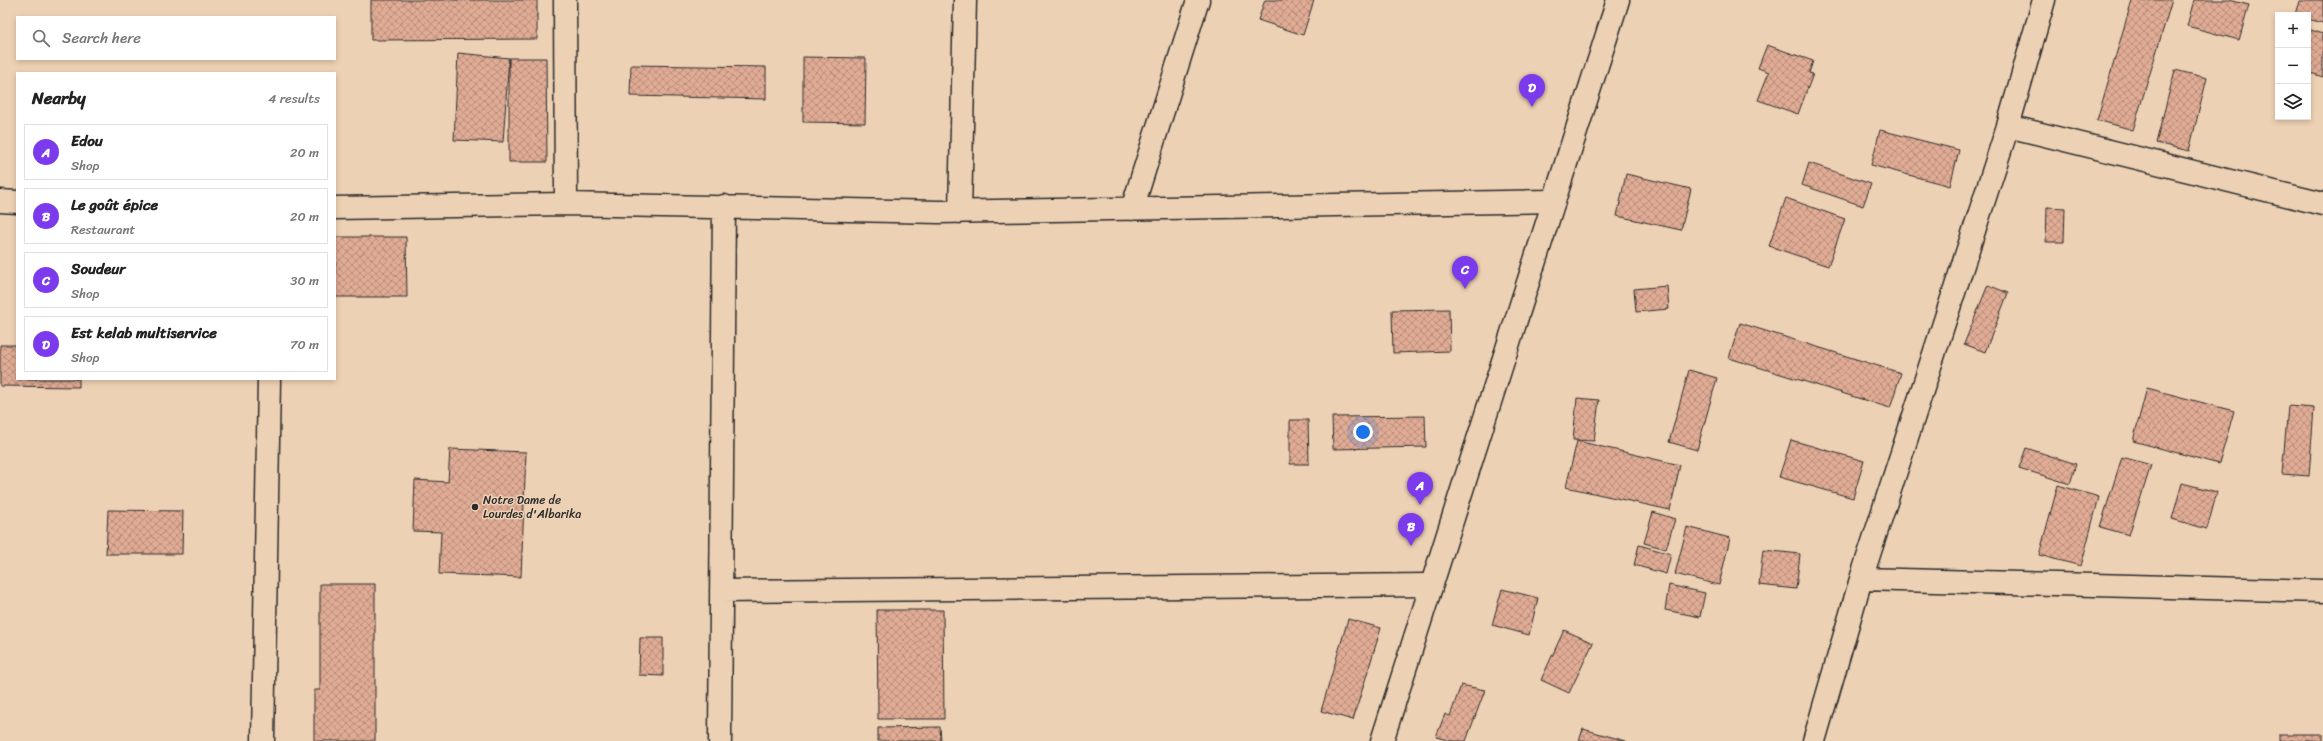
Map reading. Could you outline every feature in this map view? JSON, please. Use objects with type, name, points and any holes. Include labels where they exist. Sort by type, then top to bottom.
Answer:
[{"type":"street","points":[[564,0],[566,204]]},
{"type":"street","points":[[960,212],[965,0]]},
{"type":"street","points":[[1132,209],[1198,0]]},
{"type":"street","points":[[1382,741],[1618,0]]},
{"type":"street","points":[[1814,741],[1861,579],[2008,126],[2044,0]]},
{"type":"street","points":[[2008,126],[2323,204]]},
{"type":"street","points":[[0,201],[16,202]]},
{"type":"street","points":[[336,208],[566,204],[724,206],[960,212],[1554,201]]},
{"type":"street","points":[[720,741],[724,206]]},
{"type":"street","points":[[263,741],[269,380]]},
{"type":"street","points":[[1861,579],[2323,591]]},
{"type":"street","points":[[721,591],[1431,585]]},
{"type":"building","points":[[371,0],[537,0],[537,39],[371,40]]},
{"type":"building","points":[[1265,0],[1314,0],[1303,35],[1258,20]]},
{"type":"building","points":[[2132,0],[2172,0],[2133,130],[2097,120]]},
{"type":"building","points":[[2194,0],[2229,0],[2249,5],[2239,40],[2187,26]]},
{"type":"building","points":[[2299,0],[2323,0],[2323,23],[2311,20],[2311,12],[2296,12]]},
{"type":"building","points":[[2311,30],[2323,34],[2323,77],[2311,73]]},
{"type":"building","points":[[1767,45],[1813,61],[1809,73],[1813,74],[1798,114],[1758,100],[1769,72],[1758,68]]},
{"type":"building","points":[[458,53],[509,58],[503,142],[454,140]]},
{"type":"building","points":[[803,57],[866,58],[865,123],[803,122]]},
{"type":"building","points":[[509,58],[546,58],[547,162],[509,162]]},
{"type":"building","points":[[631,65],[766,67],[766,99],[630,96]]},
{"type":"building","points":[[2175,70],[2207,78],[2189,151],[2156,143]]},
{"type":"building","points":[[1880,130],[1959,150],[1950,186],[1871,165]]},
{"type":"building","points":[[1809,163],[1871,184],[1863,206],[1802,185]]},
{"type":"building","points":[[1626,174],[1691,189],[1681,230],[1617,216]]},
{"type":"building","points":[[1786,198],[1845,219],[1828,266],[1769,246]]},
{"type":"building","points":[[2047,207],[2065,208],[2064,242],[2046,242]]},
{"type":"building","points":[[336,237],[406,237],[407,297],[336,297]]},
{"type":"building","points":[[1988,285],[2008,293],[1985,352],[1964,344]]},
{"type":"building","points":[[1667,286],[1669,309],[1636,312],[1634,289]]},
{"type":"building","points":[[1449,309],[1450,351],[1393,353],[1392,310]]},
{"type":"building","points":[[1740,323],[1901,373],[1890,408],[1729,358]]},
{"type":"building","points":[[0,345],[16,345],[16,380],[79,380],[79,387],[0,386]]},
{"type":"building","points":[[1689,370],[1717,378],[1697,450],[1669,442]]},
{"type":"building","points":[[2147,388],[2234,411],[2219,464],[2133,441]]},
{"type":"building","points":[[1577,398],[1599,400],[1594,441],[1573,440]]},
{"type":"building","points":[[2288,406],[2314,408],[2309,476],[2282,474]]},
{"type":"building","points":[[1425,416],[1426,447],[1333,449],[1332,417]]},
{"type":"building","points":[[1290,420],[1308,420],[1309,464],[1290,464]]},
{"type":"building","points":[[1791,440],[1864,461],[1853,498],[1779,477]]},
{"type":"building","points":[[1577,441],[1680,465],[1670,510],[1566,487]]},
{"type":"building","points":[[2026,448],[2076,464],[2070,484],[2019,468]]},
{"type":"building","points":[[450,449],[526,452],[521,577],[439,574],[441,532],[413,531],[415,480],[448,482]]},
{"type":"building","points":[[2122,457],[2151,465],[2129,535],[2100,527]]},
{"type":"building","points":[[2182,483],[2217,492],[2207,529],[2172,519]]},
{"type":"building","points":[[2058,485],[2099,497],[2081,566],[2039,555]]},
{"type":"building","points":[[108,510],[183,511],[182,554],[106,554]]},
{"type":"building","points":[[1653,512],[1675,519],[1666,549],[1644,543]]},
{"type":"building","points":[[1687,527],[1730,538],[1719,585],[1675,574]]},
{"type":"building","points":[[1639,545],[1671,554],[1666,574],[1634,565]]},
{"type":"building","points":[[1763,550],[1800,554],[1796,589],[1759,585]]},
{"type":"building","points":[[320,584],[375,584],[375,741],[314,741],[314,690],[320,690]]},
{"type":"building","points":[[1669,585],[1705,593],[1700,617],[1665,610]]},
{"type":"building","points":[[1502,589],[1538,598],[1529,635],[1492,625]]},
{"type":"building","points":[[877,610],[943,610],[944,719],[878,719]]},
{"type":"building","points":[[1348,619],[1381,628],[1353,720],[1321,711]]},
{"type":"building","points":[[1564,630],[1593,643],[1569,693],[1541,680]]},
{"type":"building","points":[[640,638],[663,638],[663,676],[639,675]]},
{"type":"building","points":[[1461,685],[1485,690],[1466,741],[1451,741],[1436,737],[1445,714],[1450,716]]},
{"type":"building","points":[[940,727],[941,741],[878,741],[878,728]]},
{"type":"building","points":[[1583,729],[1626,741],[1579,741]]},
{"type":"building","points":[[2279,734],[2323,734],[2323,741],[2279,741]]},
{"type":"place","name":"Est kelab multiservice","points":[[1532,107]]},
{"type":"place","name":"Soudeur","points":[[1465,289]]},
{"type":"place","name":"Edou","points":[[1420,505]]},
{"type":"place","name":"Notre Dame de Lourdes d'Albarika","points":[[475,507]]},
{"type":"place","name":"Le goût épice","points":[[1411,546]]}]
